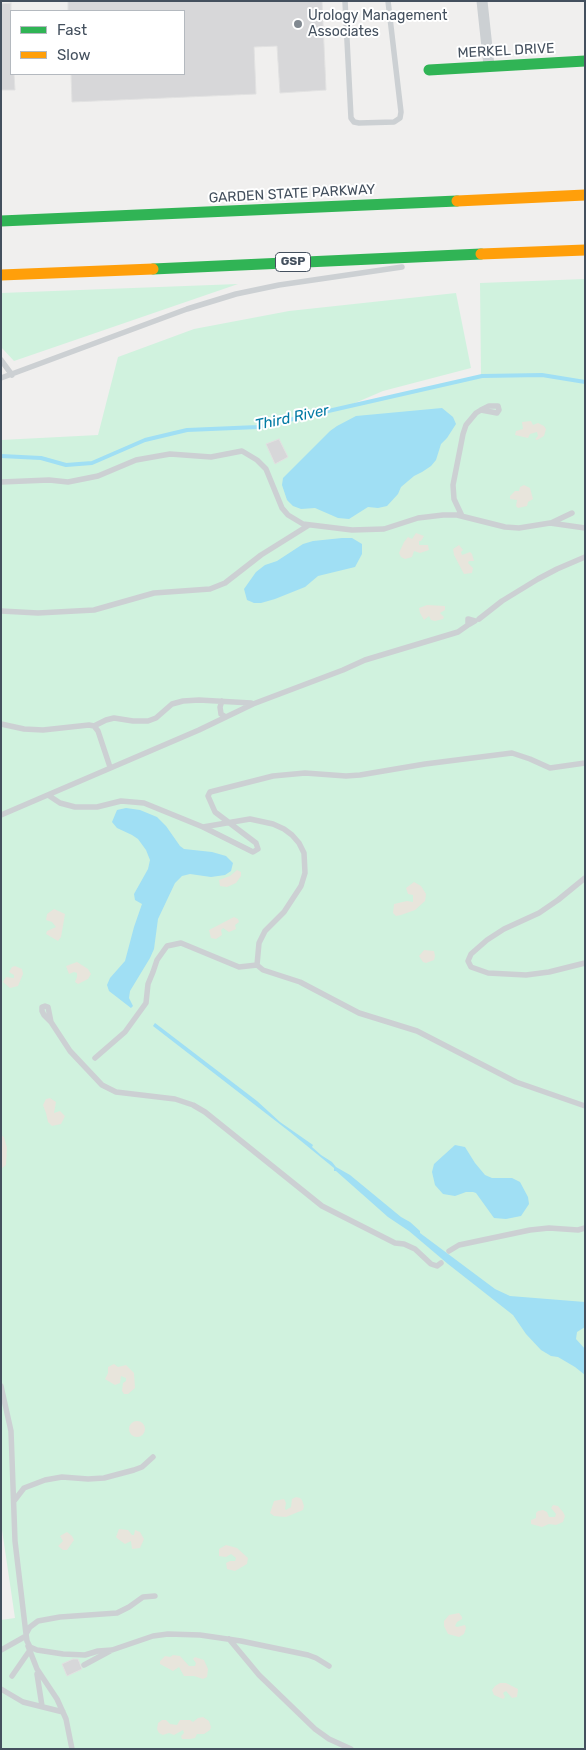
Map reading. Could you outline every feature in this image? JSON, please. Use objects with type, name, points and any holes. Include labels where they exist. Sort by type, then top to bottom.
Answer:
[{"type":"main road","name":"MERKEL DRIVE","points":[[430,70],[585,61]]},
{"type":"main road","name":"GARDEN STATE PARKWAY","points":[[1,221],[585,195]]},
{"type":"main road","name":"GSP","points":[[1,275],[585,250]]},
{"type":"street","points":[[482,1],[489,66]]},
{"type":"lane","points":[[346,1],[351,118],[354,122],[359,123],[394,122],[400,118],[401,112],[388,1]]},
{"type":"lane","points":[[1,214],[159,214]]},
{"type":"lane","points":[[427,264],[495,254]]},
{"type":"lane","points":[[1,378],[187,309],[236,294],[280,285],[408,266]]},
{"type":"lane","points":[[1,360],[12,375]]},
{"type":"lane","points":[[449,515],[454,509],[453,485],[463,434],[471,419],[481,410]]},
{"type":"lane","points":[[1,482],[49,480],[68,482],[98,476],[136,460],[170,454],[211,457],[242,451],[257,460],[266,469],[277,499],[288,515],[295,520],[309,525],[352,530],[384,529],[418,518],[449,515],[462,516],[505,527],[519,528],[550,523],[572,513]]},
{"type":"lane","points":[[454,499],[462,516]]},
{"type":"lane","points":[[550,523],[585,528]]},
{"type":"lane","points":[[1,611],[38,613],[94,610],[154,593],[210,589],[225,583],[261,554],[309,525]]},
{"type":"lane","points":[[479,619],[502,601],[545,576],[585,557]]},
{"type":"lane","points":[[1,815],[253,704],[365,660],[458,632],[468,625],[468,619],[475,621],[470,624]]},
{"type":"lane","points":[[1,724],[24,729],[43,730],[94,726],[114,718],[148,721],[156,718],[172,704],[183,702],[199,700],[253,704]]},
{"type":"lane","points":[[222,701],[220,707],[221,714],[226,717]]},
{"type":"lane","points":[[94,726],[98,731],[110,767]]},
{"type":"lane","points":[[48,795],[60,803],[75,807],[97,807],[121,801],[144,803],[203,827],[250,851],[256,851],[258,845],[256,843],[218,815],[212,807],[208,796],[210,792],[273,776],[305,773],[346,776],[360,775],[425,764],[512,753],[550,768],[585,763]]},
{"type":"lane","points":[[203,827],[250,819],[273,824],[284,828],[292,835],[299,843],[304,854],[305,874],[302,886],[284,912],[266,931],[259,943],[257,965]]},
{"type":"lane","points":[[585,878],[539,913],[504,929],[486,940],[471,954],[468,961],[471,967],[488,973],[526,975],[549,972],[585,963]]},
{"type":"lane","points":[[96,1058],[125,1032],[146,1003],[148,984],[152,972],[157,960],[167,946],[181,943],[239,967],[257,965],[263,970],[300,982],[359,1013],[398,1024],[423,1034],[516,1082],[585,1106]]},
{"type":"lane","points":[[51,1022],[70,1051],[102,1086],[116,1092],[175,1099],[193,1105],[205,1112],[322,1206],[395,1243],[404,1244],[415,1249],[431,1264],[437,1266],[441,1263]]},
{"type":"lane","points":[[449,1251],[459,1245],[530,1230],[549,1228],[578,1230],[585,1228]]},
{"type":"lane","points":[[1,1386],[11,1431],[15,1540],[26,1639],[37,1670],[42,1706]]},
{"type":"lane","points":[[14,1501],[24,1488],[45,1480],[62,1477],[104,1478],[142,1467],[153,1457]]},
{"type":"lane","points":[[112,1650],[98,1651],[85,1655],[37,1650],[30,1647],[26,1634],[30,1627],[38,1621],[60,1617],[117,1613],[142,1597],[155,1596]]},
{"type":"lane","points":[[84,1665],[112,1650],[144,1639],[168,1634],[200,1635],[308,1655],[329,1666]]},
{"type":"lane","points":[[1,1650],[26,1639]]},
{"type":"lane","points":[[229,1640],[259,1675],[315,1729],[329,1739],[351,1749]]},
{"type":"lane","points":[[12,1676],[30,1650]]},
{"type":"lane","points":[[37,1670],[63,1712],[72,1749]]},
{"type":"lane","points":[[1,1689],[23,1702],[63,1712]]},
{"type":"green space","points":[[585,279],[585,1749],[1,1749],[1,1620],[15,1618],[1,1523],[1,440],[98,435],[118,357],[194,329],[289,311],[456,293],[471,368],[383,391],[348,406],[481,376],[480,283]]},
{"type":"green space","points":[[238,284],[14,361],[1,347],[1,293]]},
{"type":"sand","points":[[531,421],[533,425],[538,423],[544,426],[546,429],[544,436],[537,440],[535,439],[538,436],[537,432],[530,434],[528,438],[515,435],[516,431],[523,429],[522,422]]},
{"type":"sand","points":[[524,485],[530,488],[533,499],[528,502],[527,506],[518,508],[516,506],[517,500],[510,499],[510,496],[515,491],[519,491],[520,487]]},
{"type":"sand","points":[[416,533],[424,536],[419,541],[419,545],[428,545],[429,550],[420,553],[414,551],[412,557],[405,559],[401,557],[399,553],[404,542],[408,537],[412,539]]},
{"type":"sand","points":[[459,545],[463,550],[461,552],[462,555],[470,552],[472,554],[474,561],[469,561],[468,563],[473,568],[472,573],[464,574],[454,555],[453,549]]},
{"type":"sand","points":[[427,605],[445,606],[445,610],[440,613],[444,617],[443,619],[435,621],[431,620],[429,616],[424,620],[419,608]]},
{"type":"sand","points":[[237,870],[241,872],[241,876],[236,883],[227,887],[220,886],[219,880],[230,876]]},
{"type":"sand","points":[[414,882],[421,886],[426,894],[425,901],[415,910],[396,916],[393,913],[394,904],[407,901],[413,902],[413,895],[408,894],[406,888]]},
{"type":"sand","points":[[54,909],[65,914],[61,937],[58,941],[46,934],[47,931],[56,927],[52,922],[46,920],[47,914]]},
{"type":"sand","points":[[234,917],[239,922],[235,925],[236,929],[229,932],[223,928],[221,930],[222,935],[216,939],[211,938],[209,930]]},
{"type":"sand","points":[[424,950],[434,951],[434,960],[426,963],[423,962],[419,956]]},
{"type":"sand","points":[[77,962],[88,969],[91,974],[88,979],[78,984],[75,982],[77,973],[69,974],[66,966]]},
{"type":"sand","points":[[15,966],[22,969],[23,974],[18,986],[10,988],[3,982],[6,977],[14,978],[14,975],[9,972]]},
{"type":"sand","points":[[50,1098],[56,1102],[54,1113],[60,1111],[65,1116],[61,1124],[52,1126],[48,1122],[43,1105],[46,1099]]},
{"type":"sand","points":[[1,1135],[4,1137],[7,1148],[6,1165],[1,1169]]},
{"type":"sand","points":[[114,1364],[118,1367],[126,1365],[134,1373],[135,1388],[128,1394],[124,1394],[122,1391],[126,1378],[121,1376],[120,1383],[115,1385],[105,1379],[108,1367]]},
{"type":"sand","points":[[137,1421],[143,1423],[145,1429],[143,1435],[137,1437],[131,1435],[129,1429],[131,1423]]},
{"type":"sand","points":[[296,1497],[302,1500],[303,1510],[286,1517],[274,1516],[270,1513],[274,1501],[284,1499],[286,1510],[291,1507],[292,1499]]},
{"type":"sand","points":[[553,1505],[558,1506],[563,1512],[565,1516],[563,1522],[542,1527],[531,1524],[531,1520],[536,1518],[538,1511],[543,1510],[547,1512],[549,1517],[555,1517],[556,1514],[551,1508]]},
{"type":"sand","points":[[119,1529],[128,1530],[132,1535],[134,1535],[135,1530],[140,1532],[144,1539],[140,1548],[132,1549],[131,1541],[125,1544],[118,1539],[116,1537]]},
{"type":"sand","points":[[67,1532],[74,1540],[67,1550],[63,1550],[58,1546],[63,1541],[60,1536]]},
{"type":"sand","points":[[226,1545],[237,1548],[248,1558],[247,1564],[235,1571],[227,1569],[226,1563],[235,1561],[236,1558],[231,1554],[226,1557],[219,1556],[219,1549]]},
{"type":"sand","points":[[459,1613],[462,1619],[455,1626],[465,1625],[466,1628],[464,1634],[459,1637],[448,1634],[444,1621],[449,1615]]},
{"type":"sand","points":[[173,1655],[180,1656],[189,1666],[195,1666],[196,1663],[193,1659],[195,1657],[204,1660],[208,1669],[207,1677],[203,1679],[194,1676],[184,1676],[179,1667],[173,1671],[160,1664],[160,1661],[165,1656],[170,1657]]},
{"type":"sand","points":[[500,1683],[506,1683],[518,1689],[517,1697],[512,1698],[506,1691],[503,1693],[505,1697],[503,1699],[494,1695],[492,1690],[495,1686]]},
{"type":"sand","points":[[203,1717],[209,1721],[210,1730],[204,1734],[197,1734],[195,1738],[182,1739],[183,1730],[174,1735],[169,1733],[163,1735],[157,1729],[158,1723],[162,1720],[177,1725],[180,1720],[190,1720],[193,1722]]},
{"type":"water","points":[[442,408],[453,417],[456,424],[441,444],[436,460],[431,466],[414,476],[401,487],[398,494],[387,506],[378,508],[368,507],[349,519],[338,518],[315,508],[301,509],[293,506],[287,500],[282,485],[283,478],[337,426],[356,416]]},
{"type":"water","points":[[352,538],[362,544],[362,554],[355,567],[318,576],[305,587],[275,599],[261,603],[247,600],[244,589],[256,572],[265,565],[277,561],[303,544]]},
{"type":"water","points":[[126,808],[140,810],[157,817],[184,849],[212,852],[226,856],[233,863],[231,871],[225,875],[211,877],[190,874],[182,876],[175,883],[158,919],[154,949],[130,991],[129,998],[133,1006],[131,1008],[109,991],[107,985],[110,978],[125,961],[142,904],[135,900],[134,894],[148,869],[150,860],[138,839],[117,828],[112,822],[117,810]]},
{"type":"water","points":[[155,1023],[257,1101],[280,1122],[313,1145],[312,1147],[321,1155],[410,1222],[420,1233],[495,1289],[510,1296],[585,1302],[585,1327],[577,1332],[576,1339],[585,1349],[585,1375],[558,1357],[551,1356],[541,1350],[526,1334],[513,1315],[409,1231],[388,1217],[334,1171],[334,1168],[290,1132],[153,1026]]},
{"type":"water","points":[[455,1145],[465,1147],[485,1175],[492,1178],[512,1178],[520,1182],[528,1197],[529,1204],[521,1216],[506,1219],[494,1218],[476,1193],[473,1192],[466,1192],[455,1196],[443,1194],[435,1185],[432,1172],[434,1164]]},
{"type":"building","points":[[68,1],[322,1],[326,90],[280,93],[277,46],[254,47],[256,94],[72,102],[71,75],[185,75],[185,10],[68,10]]},
{"type":"building","points":[[11,3],[10,75],[14,75],[15,90],[1,90],[1,4]]},
{"type":"building","points":[[279,439],[288,457],[275,464],[266,444]]},
{"type":"building","points":[[78,1659],[82,1669],[67,1676],[62,1664]]},
{"type":"waterway","name":"Third River","points":[[1,456],[41,458],[66,465],[92,463],[145,440],[187,430],[258,427],[482,376],[542,375],[585,382]]},
{"type":"traffic: fast","points":[[429,70],[585,61]]},
{"type":"traffic: fast","points":[[1,221],[457,201]]},
{"type":"traffic: fast","points":[[153,269],[481,254]]},
{"type":"traffic: slow","points":[[457,201],[585,195]]},
{"type":"traffic: slow","points":[[481,254],[585,250]]},
{"type":"traffic: slow","points":[[1,275],[153,269]]},
{"type":"place","name":"Urology Management Associates","points":[[298,24]]}]
